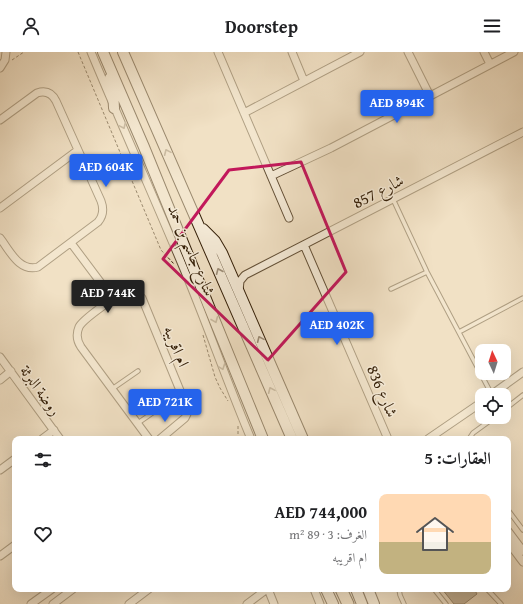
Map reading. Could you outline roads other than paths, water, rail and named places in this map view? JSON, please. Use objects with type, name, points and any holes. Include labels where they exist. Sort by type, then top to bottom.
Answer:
[{"type":"main road","points":[[103,52],[113,90],[114,108]]},
{"type":"main road","name":"شارع جاسم بن حمد","points":[[103,52],[144,146],[262,436]]},
{"type":"main road","name":"شارع جاسم بن حمد","points":[[123,52],[291,436]]},
{"type":"main road","name":"شارع جاسم بن حمد","points":[[199,225],[215,241],[222,253],[302,436]]},
{"type":"main road","points":[[281,415],[291,424],[297,436]]},
{"type":"main road","points":[[327,592],[333,604]]},
{"type":"main road","points":[[342,592],[348,604]]},
{"type":"main road","points":[[357,592],[362,604]]},
{"type":"main road","points":[[369,592],[374,604]]},
{"type":"street","points":[[0,68],[5,60],[6,52]]},
{"type":"street","name":"شارع جاسم بن حمد","points":[[91,52],[187,274],[250,436]]},
{"type":"street","points":[[218,52],[289,218]]},
{"type":"street","points":[[292,52],[304,82]]},
{"type":"street","points":[[244,113],[360,52]]},
{"type":"street","points":[[408,52],[430,96]]},
{"type":"street","points":[[484,52],[490,64]]},
{"type":"street","points":[[271,176],[331,148],[514,52]]},
{"type":"street","points":[[0,120],[37,93],[47,92],[55,98],[101,201],[103,210],[98,222],[42,265],[34,268],[30,268],[19,263],[0,238]]},
{"type":"street","name":"شارع 857","points":[[245,275],[523,132]]},
{"type":"street","points":[[0,208],[78,150]]},
{"type":"street","points":[[71,243],[113,299]]},
{"type":"street","name":"شارع 836","points":[[304,245],[387,436]]},
{"type":"street","points":[[230,270],[245,275],[239,284],[239,291]]},
{"type":"street","name":"ام اقريبه","points":[[147,436],[78,343],[77,333],[81,323],[113,299],[131,291],[135,292],[142,298],[186,405],[187,414],[185,418],[164,436]]},
{"type":"street","name":"روضة البرثة","points":[[0,357],[58,436]]},
{"type":"street","points":[[0,380],[11,371]]},
{"type":"street","points":[[501,388],[523,372]]},
{"type":"street","points":[[438,436],[475,407]]},
{"type":"street","points":[[46,436],[54,430]]},
{"type":"street","points":[[246,436],[247,430]]},
{"type":"street","points":[[0,470],[12,461]]},
{"type":"street","points":[[511,535],[523,551]]},
{"type":"street","points":[[511,546],[523,562]]},
{"type":"street","points":[[0,556],[12,547]]},
{"type":"street","points":[[31,604],[48,592]]},
{"type":"street","points":[[53,604],[69,592]]},
{"type":"street","points":[[129,604],[146,592]]},
{"type":"street","points":[[247,604],[264,592]]},
{"type":"street","points":[[269,592],[274,604]]},
{"type":"street","points":[[315,592],[320,604]]},
{"type":"lane","points":[[393,199],[427,272],[488,388]]},
{"type":"lane","points":[[391,289],[427,272]]},
{"type":"lane","points":[[459,332],[523,298]]},
{"type":"lane","points":[[112,389],[138,371]]},
{"type":"lane","points":[[511,404],[523,395]]},
{"type":"lane","points":[[138,423],[171,400]]},
{"type":"lane","points":[[471,436],[485,424]]},
{"type":"lane","points":[[511,514],[523,530]]},
{"type":"lane","points":[[400,592],[404,604]]},
{"type":"lane","points":[[436,592],[446,604]]},
{"type":"lane","points":[[490,592],[501,604]]}]
